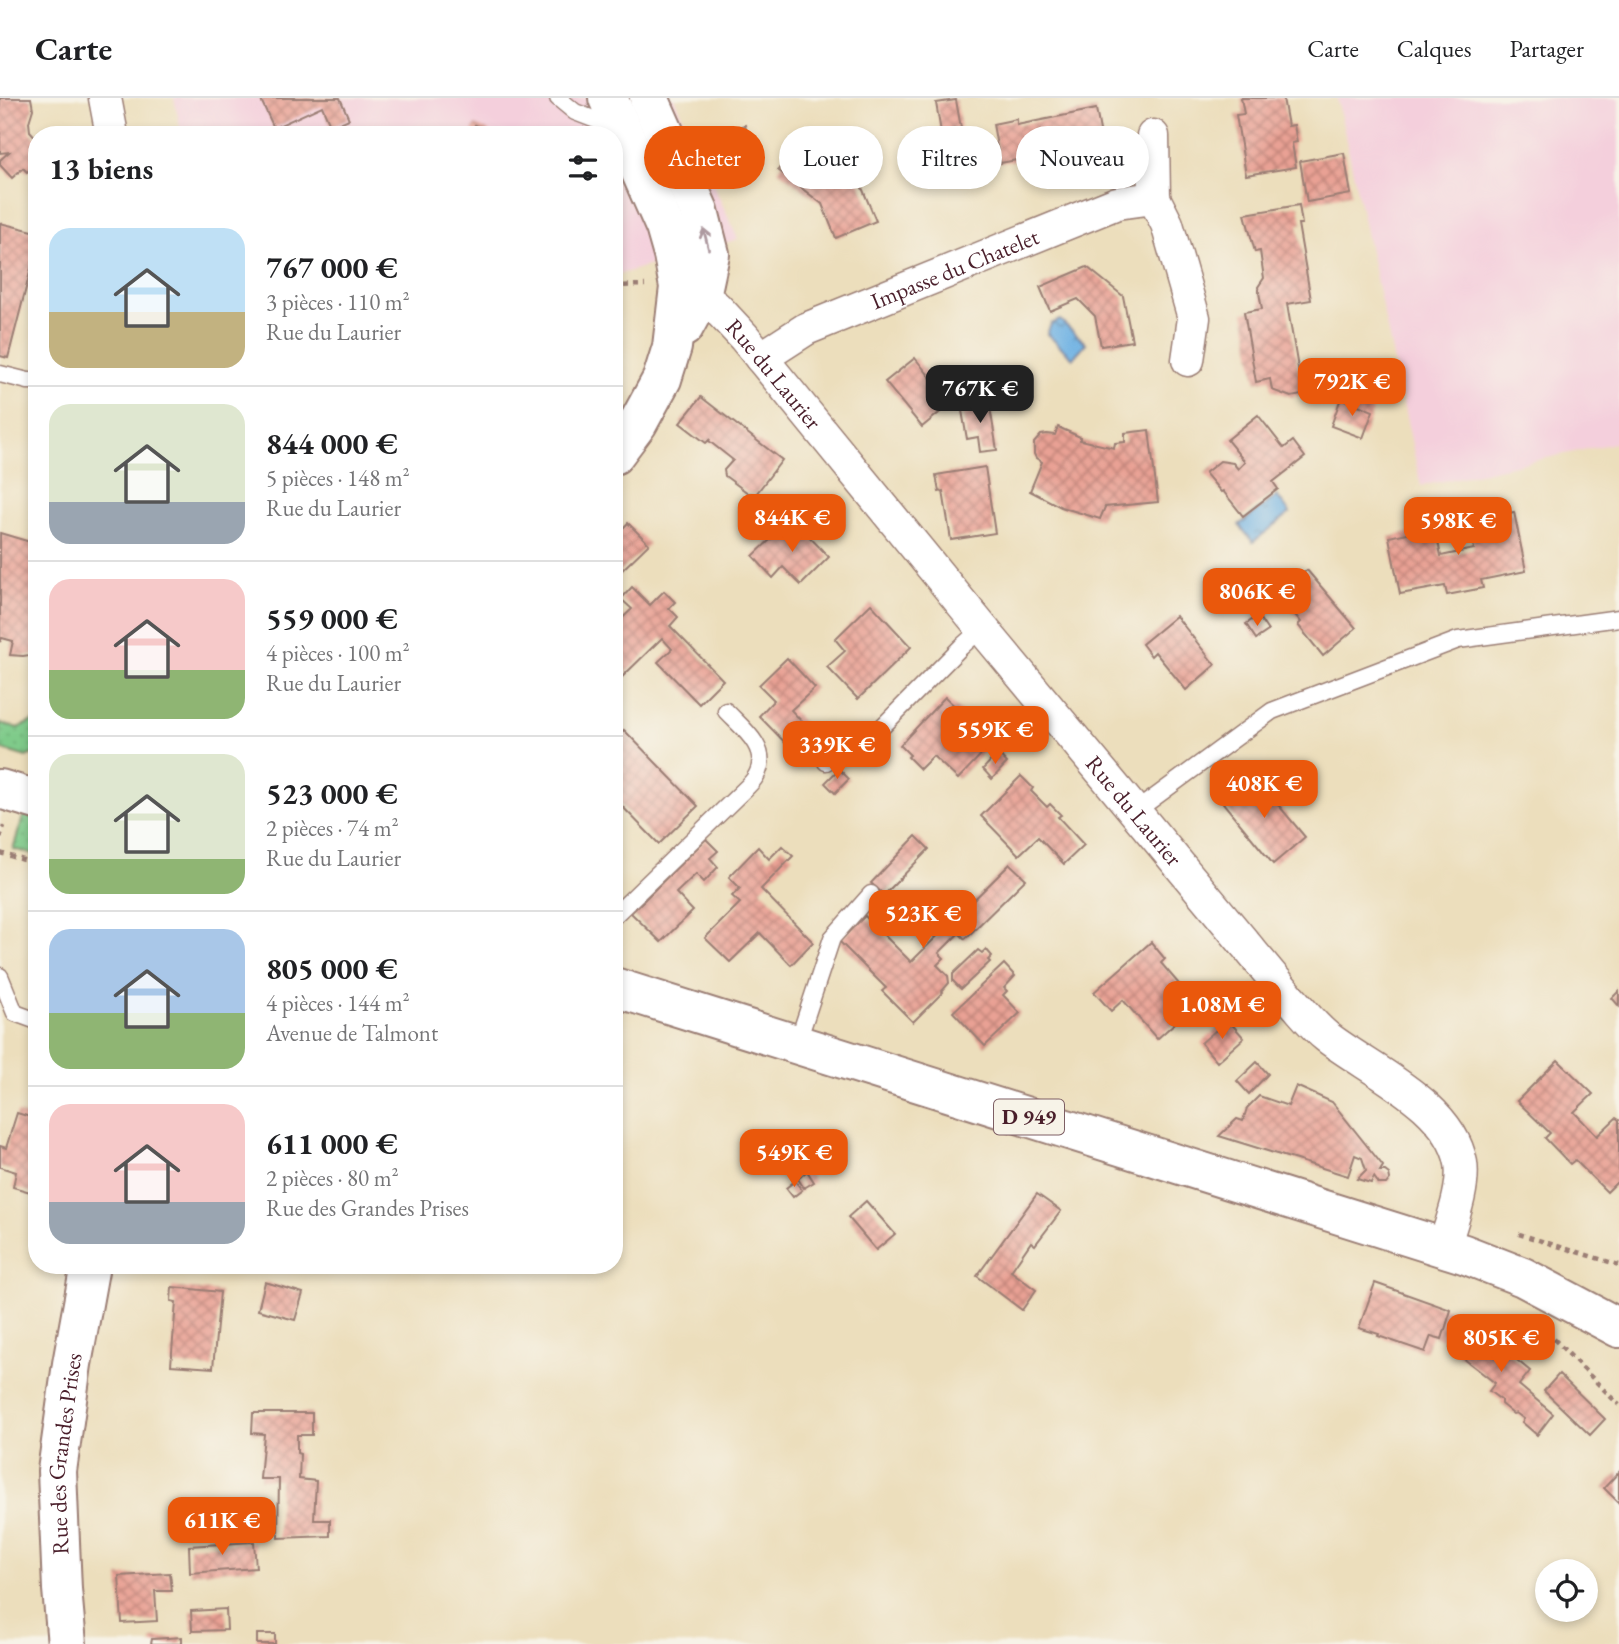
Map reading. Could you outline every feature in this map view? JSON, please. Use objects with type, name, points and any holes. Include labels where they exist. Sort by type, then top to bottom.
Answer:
[{"type":"main road","points":[[649,98],[699,211],[710,254],[676,289]]},
{"type":"main road","points":[[623,132],[665,227],[673,255],[676,289],[672,347],[662,379],[638,423],[623,443]]},
{"type":"main road","points":[[0,789],[28,797]]},
{"type":"main road","name":"D 949","points":[[623,989],[1444,1247],[1523,1277],[1619,1328]]},
{"type":"main road","name":"Rue des Grandes Prises","points":[[67,1644],[57,1471],[88,1274]]},
{"type":"street","points":[[105,98],[110,126]]},
{"type":"street","points":[[1153,136],[1154,198],[1167,223],[1194,318],[1188,360]]},
{"type":"street","name":"Impasse du Chatelet","points":[[761,358],[806,329],[1117,203],[1154,198]]},
{"type":"street","name":"Rue du Laurier","points":[[676,289],[716,307],[761,358],[1290,998],[1325,1035],[1417,1098],[1439,1119],[1456,1147],[1461,1165],[1461,1183],[1444,1247]]},
{"type":"lane","points":[[558,98],[575,111],[615,114]]},
{"type":"lane","points":[[0,374],[28,381]]},
{"type":"lane","points":[[1136,811],[1272,711],[1458,640],[1619,618]]},
{"type":"lane","points":[[826,762],[841,750],[868,739],[877,732],[982,628]]},
{"type":"lane","points":[[623,907],[748,786],[758,773],[761,762],[754,740],[726,711]]},
{"type":"lane","points":[[797,1044],[832,938],[871,894]]},
{"type":"lane","points":[[0,976],[15,1013],[28,1018]]},
{"type":"path","points":[[623,286],[676,289]]},
{"type":"path","points":[[0,853],[28,861]]},
{"type":"path","points":[[1518,1234],[1619,1265]]},
{"type":"path","points":[[1542,1328],[1619,1405]]},
{"type":"shaded area","points":[[174,98],[674,98],[687,126],[644,126],[644,189],[715,189],[738,239],[623,273],[623,126],[180,126]]},
{"type":"shaded area","points":[[1337,98],[1619,98],[1619,442],[1421,486]]},
{"type":"green space","points":[[0,723],[18,728],[28,723],[26,757],[0,749]]},
{"type":"green space","points":[[24,814],[28,816],[28,853],[13,849]]},
{"type":"water","points":[[1060,320],[1086,343],[1073,358],[1047,334],[1051,324]]},
{"type":"water","points":[[1277,496],[1290,513],[1253,542],[1239,525]]},
{"type":"building","points":[[0,98],[31,98],[33,109],[28,126],[28,171],[23,168],[12,178],[0,165],[0,160],[9,152],[0,153]]},
{"type":"building","points":[[260,98],[340,98],[349,119],[331,126],[322,106],[273,126]]},
{"type":"building","points":[[1241,98],[1283,98],[1288,126],[1294,125],[1297,142],[1292,143],[1296,167],[1246,175],[1236,115],[1244,114]]},
{"type":"building","points":[[956,100],[961,126],[940,126],[936,103]]},
{"type":"building","points":[[1096,109],[1099,126],[1016,126],[1016,160],[1002,163],[1002,126],[993,124],[1017,119],[1017,125]]},
{"type":"building","points":[[1344,153],[1351,194],[1307,202],[1300,161]]},
{"type":"building","points":[[803,189],[863,189],[876,221],[836,238],[822,204]]},
{"type":"building","points":[[1299,205],[1302,224],[1298,224],[1311,300],[1287,304],[1299,374],[1314,372],[1318,392],[1291,397],[1272,390],[1270,379],[1256,382],[1244,312],[1262,309],[1258,287],[1264,278],[1260,251],[1255,252],[1245,214]]},
{"type":"building","points":[[0,223],[28,230],[28,280],[8,358],[0,356]]},
{"type":"building","points":[[1087,267],[1123,296],[1132,341],[1101,346],[1095,316],[1078,299],[1050,311],[1040,287]]},
{"type":"building","points":[[915,358],[951,403],[922,427],[885,382]]},
{"type":"building","points":[[701,397],[782,460],[756,494],[748,493],[725,476],[724,470],[733,460],[709,441],[710,439],[706,443],[680,423]]},
{"type":"building","points":[[1341,398],[1373,411],[1363,438],[1331,426]]},
{"type":"building","points":[[989,401],[997,450],[980,452],[978,437],[967,439],[961,405]]},
{"type":"building","points":[[1258,415],[1284,448],[1293,441],[1305,457],[1273,482],[1278,489],[1243,516],[1205,473],[1220,461],[1233,463],[1238,469],[1245,462],[1227,440]]},
{"type":"building","points":[[1058,427],[1080,437],[1080,440],[1114,448],[1115,443],[1125,442],[1125,433],[1149,430],[1158,502],[1105,507],[1100,519],[1061,507],[1030,491],[1042,462],[1034,454],[1034,443],[1041,435],[1055,435]]},
{"type":"building","points":[[985,467],[995,533],[951,540],[943,491],[939,492],[936,475]]},
{"type":"building","points":[[1514,512],[1526,571],[1481,580],[1483,588],[1447,595],[1445,586],[1400,594],[1389,537],[1435,527],[1441,556],[1474,549],[1469,521]]},
{"type":"building","points":[[792,519],[829,557],[801,585],[783,567],[773,578],[753,556]]},
{"type":"building","points":[[628,523],[649,544],[623,569],[623,528]]},
{"type":"building","points":[[0,533],[28,541],[28,655],[10,655],[13,641],[2,638],[0,642]]},
{"type":"building","points":[[1307,570],[1356,628],[1323,656],[1298,625],[1301,622],[1278,594]]},
{"type":"building","points":[[632,587],[650,605],[664,591],[675,602],[669,608],[678,617],[670,626],[723,680],[699,704],[658,662],[672,649],[662,638],[623,676],[623,618],[632,609],[623,601],[623,597]]},
{"type":"building","points":[[871,604],[911,647],[858,699],[827,667],[845,651],[835,639]]},
{"type":"building","points":[[1176,616],[1215,665],[1186,690],[1155,652],[1151,656],[1142,644]]},
{"type":"building","points":[[1258,616],[1268,631],[1256,639],[1246,624]]},
{"type":"building","points":[[787,658],[815,688],[791,710],[823,744],[804,762],[759,716],[774,700],[759,685]]},
{"type":"building","points":[[945,697],[993,742],[958,779],[933,756],[920,769],[900,745]]},
{"type":"building","points":[[623,731],[698,806],[659,844],[623,807]]},
{"type":"building","points":[[998,753],[1007,763],[992,779],[983,769]]},
{"type":"building","points":[[839,769],[849,779],[835,793],[825,783]]},
{"type":"building","points":[[1021,776],[1047,807],[1050,804],[1061,815],[1058,817],[1084,845],[1064,864],[1038,837],[1019,855],[981,816]]},
{"type":"building","points":[[1255,777],[1305,837],[1273,864],[1223,803]]},
{"type":"building","points":[[916,836],[929,849],[884,895],[871,883]]},
{"type":"building","points":[[706,839],[718,851],[710,858],[718,867],[704,882],[696,874],[676,893],[693,911],[661,942],[631,913]]},
{"type":"building","points":[[782,846],[793,856],[761,889],[813,942],[791,965],[760,933],[730,962],[705,938],[740,903],[732,896],[740,888],[729,877],[758,847],[769,859]]},
{"type":"building","points":[[1010,864],[1026,879],[965,939],[959,933],[939,953],[944,958],[937,965],[948,976],[949,983],[913,1022],[882,991],[886,988],[839,941],[865,916],[911,962]]},
{"type":"building","points":[[1151,942],[1165,959],[1161,963],[1196,1004],[1157,1039],[1123,1000],[1111,1011],[1094,992]]},
{"type":"building","points":[[986,949],[992,956],[988,960],[990,962],[961,989],[953,981],[953,974],[978,950],[982,953]]},
{"type":"building","points":[[1004,964],[1015,976],[1004,988],[1007,991],[1003,995],[1020,1013],[985,1046],[953,1012]]},
{"type":"building","points":[[1619,991],[1619,1006],[1612,998]]},
{"type":"building","points":[[1228,1020],[1244,1038],[1217,1062],[1201,1043]]},
{"type":"building","points":[[1558,1060],[1593,1094],[1574,1112],[1597,1136],[1616,1118],[1619,1120],[1619,1180],[1607,1192],[1575,1160],[1570,1164],[1545,1138],[1550,1133],[1517,1101]]},
{"type":"building","points":[[1257,1062],[1268,1074],[1249,1094],[1237,1081]]},
{"type":"building","points":[[1296,1086],[1332,1102],[1383,1166],[1380,1171],[1389,1174],[1390,1179],[1386,1184],[1379,1184],[1374,1177],[1371,1183],[1357,1179],[1366,1170],[1362,1158],[1355,1155],[1348,1176],[1219,1136],[1237,1119],[1243,1121],[1247,1108],[1259,1096],[1288,1106]]},
{"type":"building","points":[[17,1113],[28,1116],[28,1191],[13,1187],[16,1172],[0,1167],[0,1146],[6,1148]]},
{"type":"building","points":[[807,1171],[814,1182],[804,1188],[798,1179]]},
{"type":"building","points":[[795,1181],[802,1190],[793,1197],[786,1188]]},
{"type":"building","points":[[1037,1194],[1061,1211],[1035,1245],[1031,1242],[1011,1271],[1036,1290],[1022,1310],[977,1276]]},
{"type":"building","points":[[866,1201],[895,1234],[876,1250],[848,1217]]},
{"type":"building","points":[[265,1282],[303,1293],[295,1320],[258,1310]]},
{"type":"building","points":[[1375,1283],[1451,1310],[1442,1339],[1431,1336],[1425,1352],[1359,1328]]},
{"type":"building","points":[[172,1287],[220,1292],[213,1368],[171,1365],[176,1302],[171,1301]]},
{"type":"building","points":[[1465,1317],[1530,1371],[1519,1385],[1553,1414],[1537,1435],[1522,1422],[1524,1419],[1516,1413],[1513,1414],[1489,1391],[1495,1383],[1450,1348]]},
{"type":"building","points":[[1559,1374],[1605,1419],[1590,1435],[1544,1391]]},
{"type":"building","points":[[253,1413],[312,1413],[312,1435],[297,1435],[297,1453],[300,1454],[299,1479],[316,1481],[314,1520],[330,1520],[330,1536],[278,1538],[279,1479],[260,1479],[264,1434],[252,1433]]},
{"type":"building","points":[[1619,1472],[1619,1503],[1604,1488]]},
{"type":"building","points":[[254,1542],[256,1568],[190,1573],[189,1546]]},
{"type":"building","points":[[170,1573],[172,1591],[155,1591],[157,1621],[122,1623],[119,1576]]},
{"type":"building","points":[[226,1609],[227,1630],[192,1631],[191,1611]]},
{"type":"building","points":[[257,1634],[275,1634],[275,1644],[257,1644]]},
{"type":"building","points":[[182,1637],[182,1644],[151,1644],[152,1639]]}]
